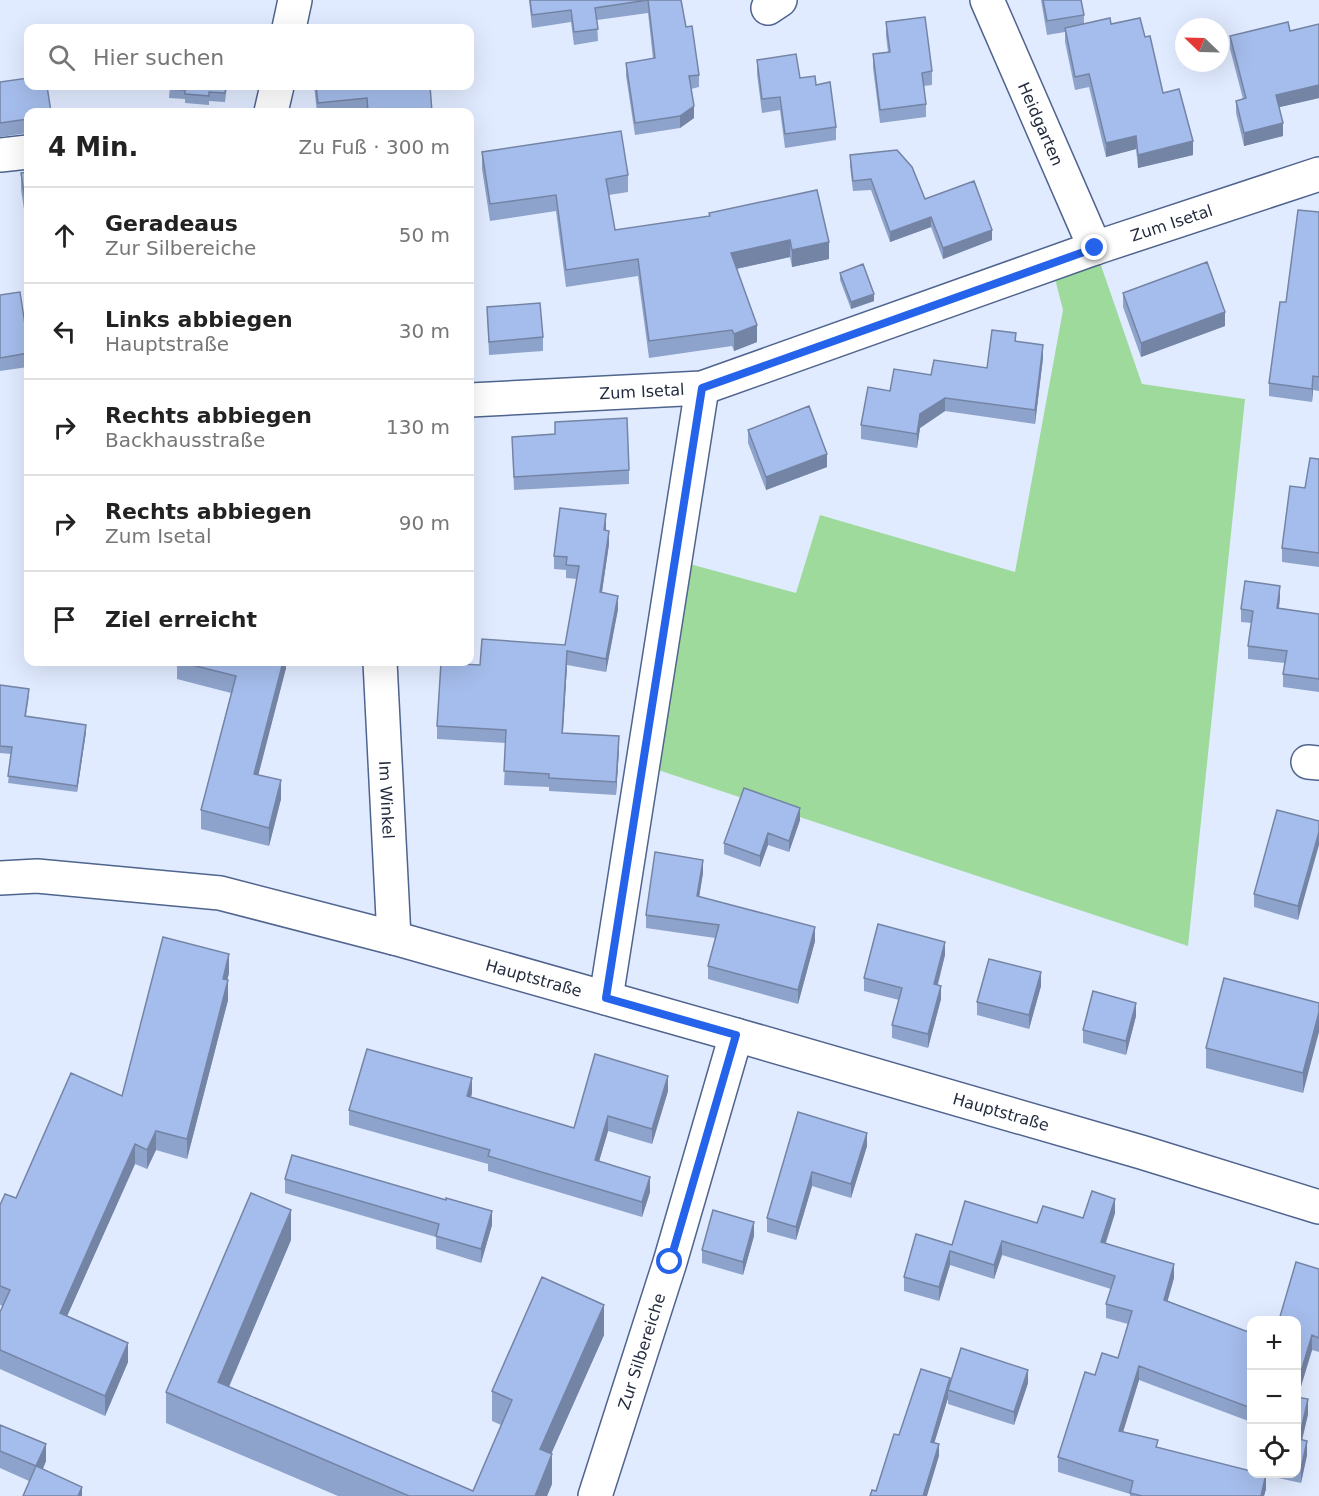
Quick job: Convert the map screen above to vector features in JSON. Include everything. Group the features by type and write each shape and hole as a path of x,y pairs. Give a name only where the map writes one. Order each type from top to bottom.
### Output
{"street":[{"path":"290,24 295,0"},
{"name":"Heidgarten","path":"987,0 1095,248"},
{"path":"272,108 276,90"},
{"path":"0,155 24,152"},
{"name":"Zum Isetal","path":"474,400 702,388 1095,248 1319,174"},
{"path":"606,998 702,388"},
{"name":"Im Winkel","path":"380,666 394,938"},
{"name":"Hauptstraße","path":"0,878 37,876 220,893 394,938 736,1035 1141,1152 1309,1204"},
{"name":"Zur Silbereiche","path":"595,1496 670,1262 736,1035"}],"green space":[{"path":"1095,248 1142,384 1245,399 1188,946 643,765 675,560 796,593 820,515 1015,572 1063,310 1051,263"}],"building":[{"path":"530,0 648,0 595,8 598,29 574,32 571,10 532,15"},
{"path":"648,0 681,0 686,27 692,26 699,75 689,76 694,106 680,116 635,123 626,63 655,58"},
{"path":"1043,0 1081,0 1084,15 1047,21"},
{"path":"925,17 932,71 922,73 926,104 880,110 873,54 890,52 886,22"},
{"path":"1110,18 1111,24 1140,18 1145,37 1150,36 1163,93 1179,89 1193,141 1138,155 1136,136 1106,143 1089,74 1075,77 1065,28"},
{"path":"1288,22 1290,31 1319,24 1319,85 1276,95 1283,123 1244,133 1236,101 1246,98 1230,36"},
{"path":"796,54 800,78 815,76 816,85 830,82 836,127 785,134 780,97 762,99 757,60"},
{"path":"24,79 24,90 48,90 50,108 24,108 24,120 0,123 0,82"},
{"path":"185,90 225,90 225,93 209,92 209,96 185,94"},
{"path":"316,90 430,90 432,108 368,108 367,98 318,103"},
{"path":"621,131 628,175 606,179 615,230 710,216 709,213 817,190 829,242 792,250 790,240 731,253 757,325 734,334 732,330 649,341 638,259 566,270 556,195 490,204 482,152"},
{"path":"897,150 912,167 925,199 974,181 992,230 943,248 931,217 890,232 871,179 853,181 850,155"},
{"path":"21,173 24,173 24,192"},
{"path":"1298,210 1319,212 1319,377 1313,376 1312,389 1269,383 1280,302 1286,302"},
{"path":"1207,262 1225,312 1141,343 1123,293"},
{"path":"863,264 874,294 851,302 840,273"},
{"path":"20,292 24,318 24,354 0,358 0,295"},
{"path":"540,303 543,337 489,342 487,307"},
{"path":"992,330 1016,333 1015,341 1043,345 1035,410 945,398 920,414 917,434 861,425 868,387 890,391 894,369 931,375 934,360 987,368"},
{"path":"809,406 827,454 766,477 748,430"},
{"path":"627,418 629,470 514,477 512,437 555,434 555,422"},
{"path":"1310,458 1319,459 1319,553 1282,548 1290,486 1305,488"},
{"path":"560,508 606,514 604,530 609,531 600,592 618,596 606,659 567,651 562,733 619,736 616,782 549,778 549,774 504,771 506,730 437,726 441,666 480,665 482,639 565,645 579,566 566,565 567,557 554,556"},
{"path":"1245,581 1280,586 1277,608 1319,614 1319,679 1283,674 1287,651 1248,646 1253,611 1241,609"},
{"path":"196,666 282,666 254,774 281,780 269,828 201,810 236,676"},
{"path":"0,685 29,689 25,716 86,725 77,786 8,776 12,747 0,746"},
{"path":"744,788 800,808 789,841 768,833 760,856 724,843"},
{"path":"1277,810 1319,821 1319,832 1298,906 1254,894"},
{"path":"655,852 703,860 697,896 815,927 798,990 708,966 719,925 646,915"},
{"path":"878,924 945,942 934,984 941,986 928,1034 892,1025 902,988 864,978"},
{"path":"163,937 229,954 223,979 228,980 187,1139 156,1131 147,1150 135,1144 60,1313 128,1343 105,1396 0,1350 0,1312 10,1290 0,1286 0,1205 5,1194 16,1198 71,1073 122,1096"},
{"path":"989,959 1041,972 1029,1015 977,1002"},
{"path":"1224,978 1319,1003 1319,1012 1303,1073 1206,1048"},
{"path":"1093,991 1136,1003 1126,1041 1083,1030"},
{"path":"367,1049 472,1078 467,1096 574,1128 595,1054 668,1076 652,1129 608,1116 595,1160 650,1177 642,1202 488,1156 490,1150 349,1110"},
{"path":"798,1112 867,1133 851,1184 812,1172 796,1227 767,1218"},
{"path":"292,1155 446,1200 446,1198 492,1211 481,1249 436,1236 439,1224 285,1179"},
{"path":"1092,1191 1115,1199 1101,1242 1174,1264 1164,1300 1247,1331 1247,1406 1139,1366 1119,1431 1158,1440 1156,1447 1247,1470 1247,1478 1265,1478 1261,1496 1142,1496 1130,1493 1133,1481 1058,1457 1085,1372 1095,1375 1102,1353 1118,1358 1132,1311 1106,1304 1115,1276 1002,1241 994,1265 950,1251 939,1287 904,1277 916,1234 952,1245 965,1201 1037,1223 1043,1206 1083,1218"},
{"path":"251,1193 291,1210 218,1382 473,1491 512,1400 492,1391 542,1277 604,1305 540,1449 552,1454 535,1496 409,1496 166,1392"},
{"path":"713,1210 754,1222 743,1262 702,1250"},
{"path":"1296,1262 1319,1269 1319,1338 1312,1335 1301,1371 1301,1316 1280,1316"},
{"path":"961,1348 1028,1370 1014,1412 948,1390"},
{"path":"921,1369 950,1378 931,1442 939,1444 923,1496 870,1496 872,1490 876,1491 894,1434 899,1435"},
{"path":"1301,1398 1308,1399 1301,1430"},
{"path":"0,1425 46,1444 36,1466 0,1451"},
{"path":"1301,1440 1307,1441 1301,1469"},
{"path":"36,1466 82,1487 78,1496 23,1496"}],"route":[{"path":"670,1262 736,1035 606,998 702,388 1095,248"}]}
